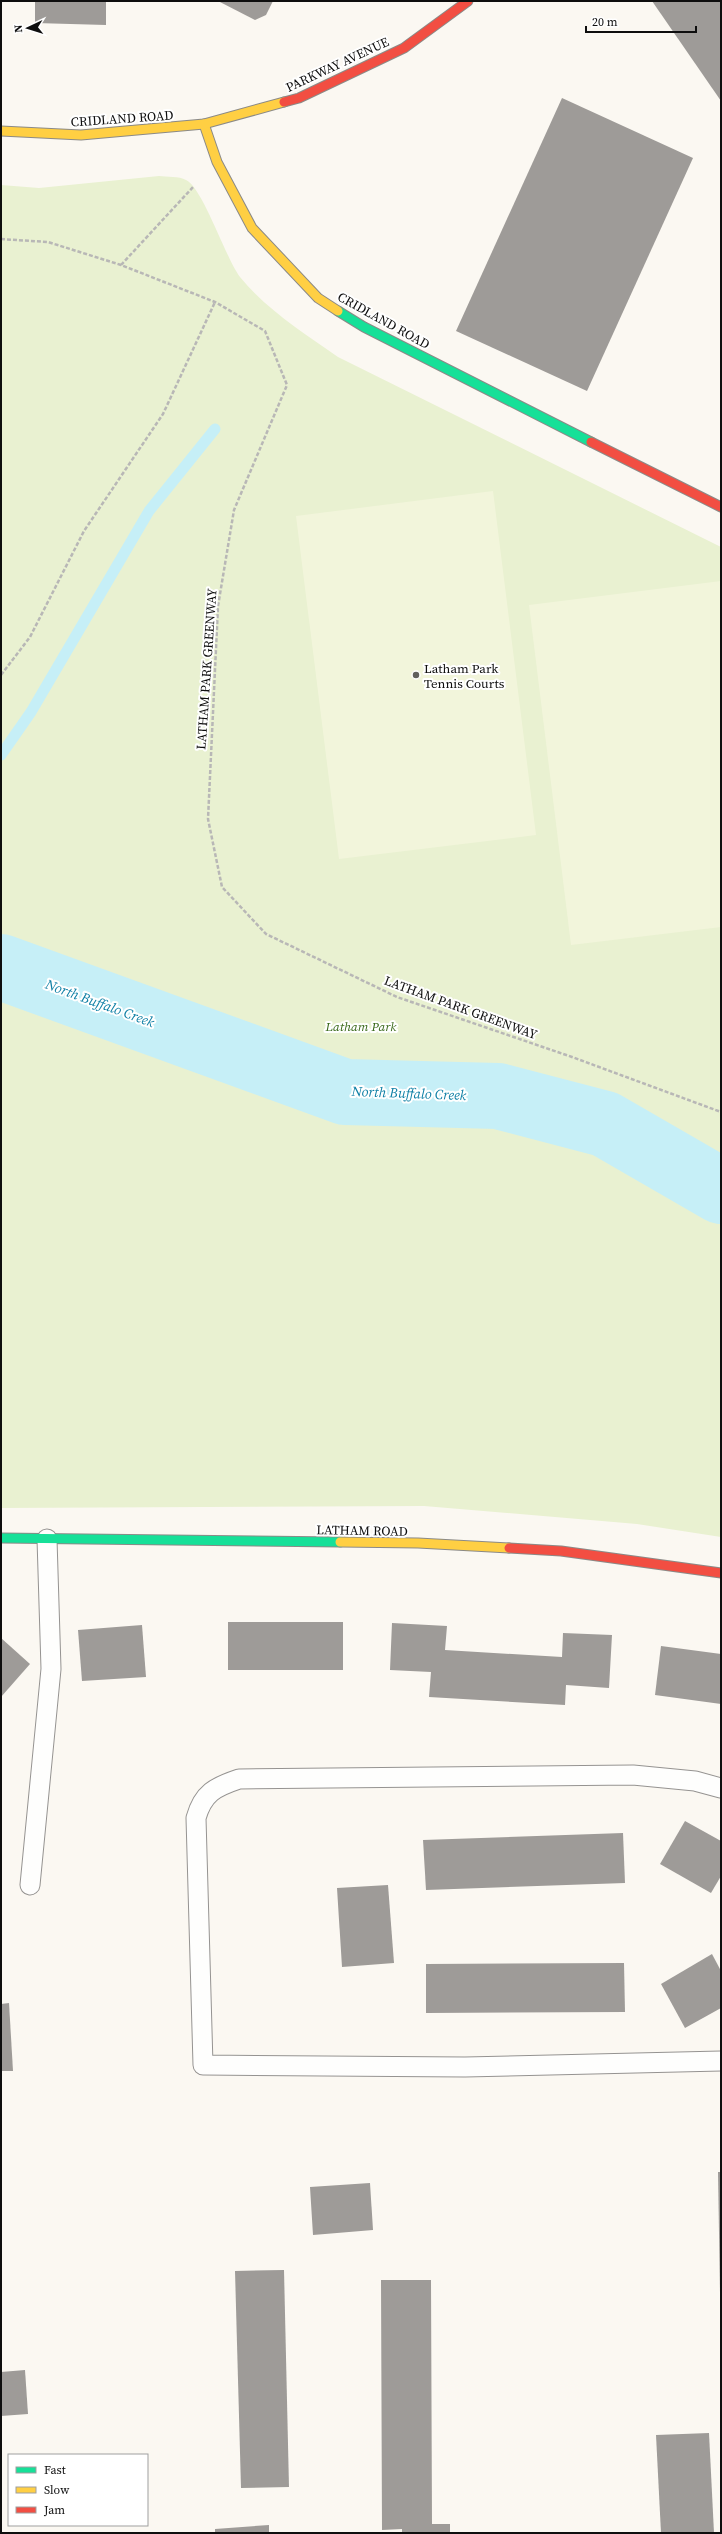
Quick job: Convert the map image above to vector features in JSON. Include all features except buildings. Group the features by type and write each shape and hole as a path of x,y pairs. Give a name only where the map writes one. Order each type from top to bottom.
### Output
{"street":[{"name":"PARKWAY AVENUE","path":"204,124 299,98 404,48 468,1"},
{"name":"CRIDLAND ROAD","path":"1,131 81,136 204,124 217,162 252,228 318,298 364,327 721,507"},
{"name":"LATHAM ROAD","path":"1,1538 418,1543 561,1551 721,1573"}],"lane":[{"path":"30,1885 51,1669 47,1538"},
{"path":"721,1788 695,1781 633,1775 239,1778 218,1786 201,1803 196,1818 202,2065 465,2067 721,2061"}],"path":[{"path":"121,265 217,162"},
{"name":"LATHAM PARK GREENWAY","path":"1,239 48,242 121,265 215,302 265,331 287,385 234,510 218,606 208,818 222,887 266,934 397,997 721,1112"},
{"path":"1,675 30,638 84,531 163,414 215,302"}],"green space":[{"name":"Latham Park","path":"159,176 183,179 193,186 207,209 240,277 274,310 299,330 338,357 721,547 721,1537 637,1524 424,1506 1,1508 1,185 39,188"},
{"name":"Latham Park Tennis Courts","path":"493,491 536,835 339,859 296,516"},
{"name":"Latham Park Tennis Courts","path":"721,581 721,927 571,945 529,605"}],"waterway":[{"path":"1,755 31,712 149,511 215,429"},
{"name":"North Buffalo Creek","path":"1,967 345,1092 498,1096 605,1124 721,1191"}],"traffic: fast":[{"path":"338,311 364,327 591,442"},
{"path":"1,1538 340,1542"}],"traffic: slow":[{"path":"1,131 81,135 204,124 284,102"},
{"path":"204,124 217,162 252,228 318,298 338,311"},
{"path":"340,1542 418,1543 509,1548"}],"traffic: jam":[{"path":"284,102 299,98 404,48 468,1"},
{"path":"591,442 721,507"},
{"path":"509,1548 561,1551 721,1573"}],"place":[{"name":"Latham Park Tennis Courts","path":"416,675"}]}
